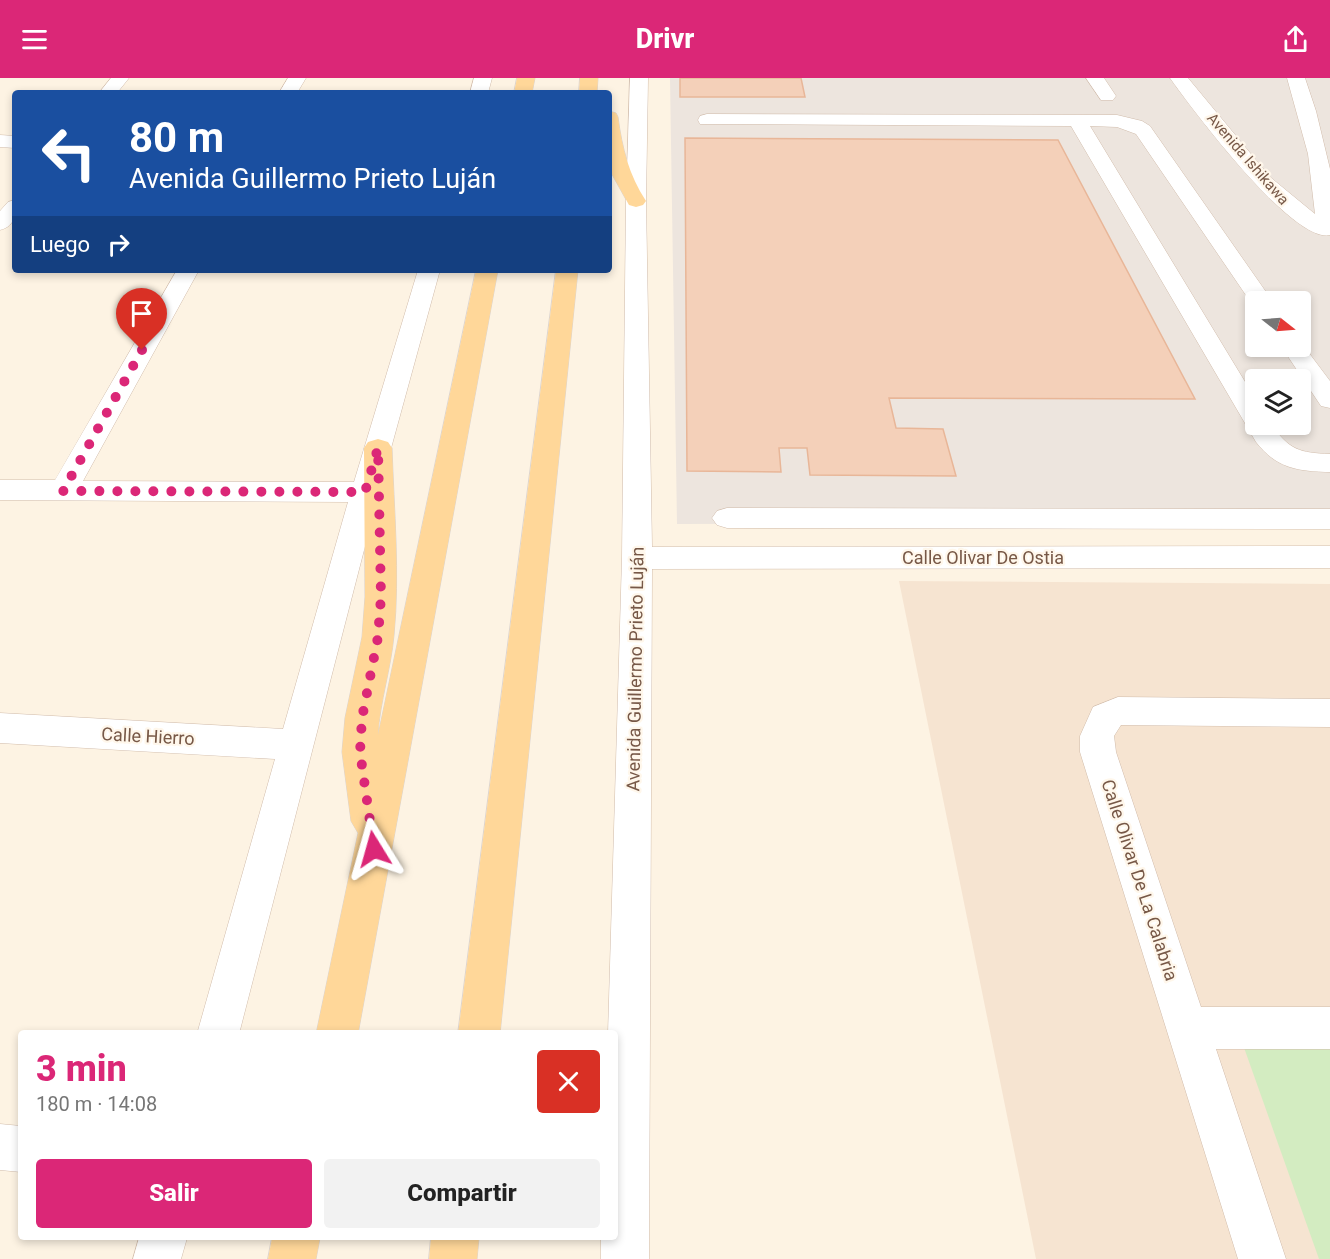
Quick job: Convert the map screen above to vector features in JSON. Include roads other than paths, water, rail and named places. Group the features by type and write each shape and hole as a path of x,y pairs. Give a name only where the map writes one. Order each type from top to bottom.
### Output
{"main road":[{"path":"612,140 615,162 622,181 636,201"},
{"path":"338,1030 486,273"},
{"path":"479,1030 567,273"},
{"path":"374,849 360,752 362,718 378,637 381,597 378,448"},
{"path":"292,1259 296,1240"},
{"path":"453,1259 455,1240"}],"street":[{"path":"110,90 120,78"},
{"name":"Avenida Guillermo Prieto Luján","path":"625,1259 637,558 636,201 639,78"},
{"path":"1095,78 1107,96"},
{"name":"Avenida Ishikawa","path":"1179,78 1268,186 1295,212 1327,234 1329,219 1326,186 1305,100 1296,78"},
{"path":"707,120 1127,122 1143,130 1254,291"},
{"path":"1077,121 1245,405"},
{"path":"0,224 12,210"},
{"path":"63,491 186,273"},
{"path":"219,1030 365,492 428,273"},
{"path":"1301,357 1330,400"},
{"path":"1265,435 1280,454 1305,463 1330,463"},
{"path":"0,490 365,492"},
{"path":"727,518 1330,519"},
{"name":"Calle Olivar De Ostia","path":"637,558 1330,557"},
{"name":"Calle Olivar De La Calabria","path":"1262,1259 1098,752 1096,736 1105,717 1118,711 1330,712"},
{"name":"Calle Hierro","path":"0,728 297,745"},
{"path":"1188,1028 1330,1028"},
{"path":"0,1147 18,1149"},
{"path":"158,1259 163,1240"}]}
